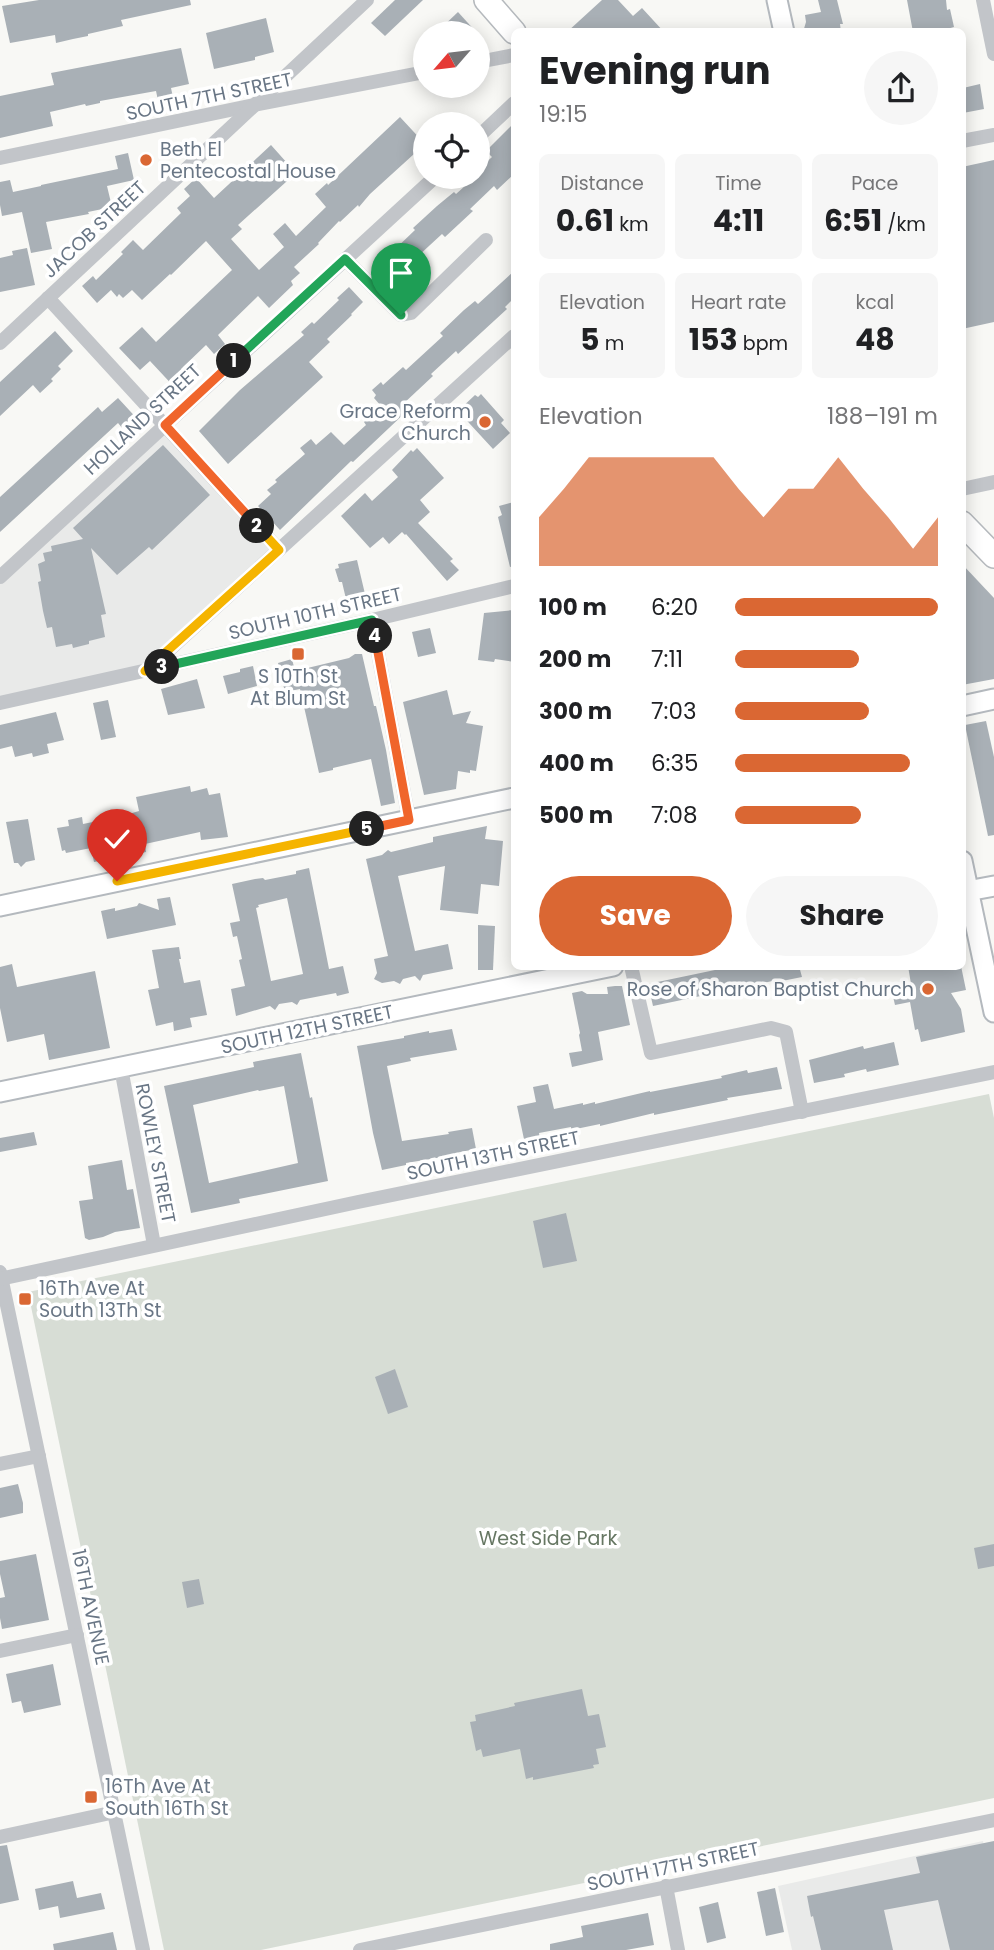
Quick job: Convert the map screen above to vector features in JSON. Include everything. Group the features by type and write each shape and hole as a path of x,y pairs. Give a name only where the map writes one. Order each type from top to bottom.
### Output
{"main road":[{"path":"486,0 511,29"},
{"path":"966,527 994,556"}],"street":[{"name":"JACOB STREET","path":"0,343 367,0"},
{"path":"777,0 783,28"},
{"path":"983,0 994,54"},
{"path":"490,60 511,56"},
{"name":"SOUTH 7TH STREET","path":"0,158 413,74"},
{"path":"490,126 511,106"},
{"path":"966,140 994,135"},
{"name":"HOLLAND STREET","path":"0,577 422,189"},
{"path":"345,259 401,315 411,313 486,240"},
{"path":"48,298 279,550"},
{"path":"145,671 511,339"},
{"path":"966,488 994,482"},
{"name":"SOUTH 10TH STREET","path":"0,703 511,587"},
{"path":"372,620 409,820"},
{"path":"966,705 994,699"},
{"path":"0,906 511,799"},
{"path":"966,892 994,886"},
{"path":"966,896 994,1012"},
{"name":"SOUTH 12TH STREET","path":"0,1092 594,970"},
{"path":"632,970 650,1053 771,1028 786,1032 803,1112"},
{"name":"ROWLEY STREET","path":"121,1068 154,1245"},
{"name":"SOUTH 13TH STREET","path":"0,1277 994,1072"},
{"name":"16TH AVENUE","path":"0,1277 143,1950"},
{"path":"0,1464 39,1456"},
{"path":"0,1651 77,1635"},
{"path":"0,1837 115,1812"},
{"name":"SOUTH 17TH STREET","path":"360,1950 994,1820"},
{"path":"666,1886 678,1950"}],"shaded area":[{"path":"164,428 277,550 143,669 0,701 0,579"},
{"path":"983,1841 994,1895 994,1950 792,1950 778,1886"}],"green space":[{"name":"West Side Park","path":"989,1094 994,1118 994,1798 261,1950 164,1950 28,1292"}],"building":[{"path":"39,0 190,0 191,5 121,20 123,26 56,43 55,35 10,43 2,6"},
{"path":"395,0 423,0 385,36 371,23"},
{"path":"602,0 618,0 633,16 642,8 660,28 571,28"},
{"path":"818,0 837,0 843,24 840,24 840,28 804,28 805,15 821,12"},
{"path":"907,0 946,0 954,27 912,28"},
{"path":"458,12 466,21 449,21"},
{"path":"266,18 274,52 255,57 255,60 214,69 206,33"},
{"path":"181,48 189,84 171,88 174,102 159,105 156,91 86,106 85,104 50,112 53,126 0,138 0,96 54,85 51,73"},
{"path":"980,84 984,109 966,112 966,87"},
{"path":"400,117 413,131 413,155 359,207 358,205 339,221 294,267 300,273 291,281 293,285 269,308 258,296 218,335 225,344 214,354 206,345 181,369 191,379 178,391 150,361 140,370 119,348 142,327 156,342 232,270 206,241 142,300 132,290 123,298 119,294 117,297 111,290 97,303 82,286 93,276 96,280 123,254 121,252 133,240 143,250 181,213 177,208 190,196 184,189 196,178 214,198 271,145 296,173 238,225 242,229 231,239 259,270 284,247 273,234 285,223 296,236 326,207 315,194 327,183 328,185"},
{"path":"511,126 511,177 497,190 494,186 470,209 473,211 445,237 442,234 389,279 375,264 390,251 391,253 415,230 413,228 454,192 456,194 462,189 490,189 490,147"},
{"path":"128,153 134,180 107,186 112,207 46,222 52,249 31,253 22,212 2,216 0,182 10,180 13,192 118,169 115,156"},
{"path":"994,160 994,322 966,328 966,166"},
{"path":"27,248 35,285 0,292 0,258 13,255 12,251"},
{"path":"511,274 511,301 505,307 507,309 458,354 456,351 431,374 433,376 402,405 407,411 280,530 258,506 271,494 267,490 277,482 275,480 305,454 300,448 311,439 316,445 331,432 344,445 366,425 364,422 381,406 374,398 376,395 372,390 381,382 383,385 403,367 406,370 443,336 440,333 464,310 475,301 478,304"},
{"path":"349,287 363,302 327,339 330,342 309,362 323,377 228,464 199,431 240,390 304,335 301,332 312,322 314,324"},
{"path":"55,331 73,351 58,366 61,369 51,379 53,381 40,393 33,385 0,416 0,382"},
{"name":"Grace Reform Church","path":"481,394 504,420 501,423 510,433 493,449 458,411 475,395 478,397"},
{"path":"118,398 141,423 128,435 118,423 0,532 0,497 98,407 102,412"},
{"path":"163,445 210,495 152,550 149,547 117,575 91,548 106,614 101,615 105,637 73,648 72,644 56,647 52,627 47,628 38,582 41,581 38,564 45,561 43,553 52,551 51,546 83,539 73,528"},
{"path":"417,448 444,478 420,500 430,512 418,523 453,559 450,561 459,570 447,581 406,534 402,532 389,544 383,537 370,548 341,516 365,493 372,501 398,477 392,470 411,450 413,452"},
{"path":"511,503 510,567 498,517 502,515 499,506"},
{"path":"357,560 365,594 346,599 335,569 339,568 338,564"},
{"path":"966,568 994,598 994,679 966,684"},
{"path":"511,610 511,662 478,660 484,613"},
{"path":"430,628 436,653 418,657 412,632"},
{"path":"362,654 376,706 395,803 381,806 371,759 319,773 300,689 285,692 278,663 292,659 295,671 349,658"},
{"path":"253,666 257,686 228,694 223,676"},
{"path":"197,679 205,708 168,715 161,689"},
{"path":"447,690 453,715 471,711 466,723 483,726 476,771 458,771 456,789 424,795 403,702"},
{"path":"108,700 116,737 101,740 93,703"},
{"path":"56,712 64,740 47,744 49,753 33,757 32,753 15,757 12,746 0,749 0,725"},
{"path":"986,721 994,757 994,835 988,836 966,725"},
{"path":"190,786 191,792 207,788 209,795 220,793 228,837 201,840 200,832 145,844 146,852 94,862 91,848 66,853 65,850 62,851 57,828 69,826 68,820 82,817 83,824 122,816 139,811 136,797"},
{"path":"28,819 35,860 26,862 21,867 14,863 6,822"},
{"path":"487,826 485,839 503,841 499,886 481,884 478,914 440,910 445,866 398,876 415,951 448,944 453,969 423,975 420,981 415,976 403,979 400,984 394,981 382,983 374,979 377,973 374,959 388,956 366,859 382,855 388,850 391,852 433,842 433,837"},
{"path":"309,868 329,969 343,966 349,993 300,1000 297,1005 292,1002 279,1004 275,1010 270,1006 236,1016 231,989 245,986 237,936 233,937 230,923 240,921 232,884 296,874 296,871","holes":["287,898 303,974 271,981 256,908 258,905"]},
{"path":"170,897 176,925 107,939 101,911 115,908 115,911 137,906 139,903 159,910 157,899"},
{"path":"478,925 495,926 493,970 478,970"},
{"path":"179,947 184,983 200,980 207,1015 190,1018 192,1027 174,1031 173,1022 156,1026 148,990 159,988 152,950"},
{"path":"12,964 17,987 95,971 110,1048 49,1060 44,1034 7,1042 0,1008 0,967"},
{"path":"715,970 800,970 802,977 653,1006 648,984"},
{"path":"909,970 962,970 966,990 951,993 961,1009 965,1032 921,1042 918,1029 915,1030 910,1002 895,1005 891,988 911,984"},
{"path":"622,986 630,1025 598,1032 603,1060 572,1067 569,1053 582,1051 572,993 582,991 587,994 608,994 607,987"},
{"path":"452,1029 457,1050 410,1058 411,1061 387,1066 402,1141 472,1128 476,1149 382,1170 357,1046"},
{"path":"894,1042 899,1065 867,1072 866,1069 844,1074 845,1077 814,1083 809,1060 863,1046 864,1049"},
{"path":"301,1053 328,1181 239,1199 240,1203 191,1213 164,1086 254,1067 253,1062","holes":["284,1086 298,1163 209,1183 193,1105"]},
{"path":"777,1067 782,1089 727,1098 728,1100 600,1126 571,1130 571,1127 539,1133 540,1141 525,1144 517,1106 536,1102 533,1087 548,1084 554,1109 583,1103 595,1104 722,1078 721,1076 747,1070 748,1073"},
{"path":"34,1132 37,1145 0,1152 0,1138"},
{"path":"122,1160 127,1190 133,1189 140,1228 89,1240 85,1238 79,1201 93,1199 88,1166"},
{"path":"566,1213 577,1261 543,1268 533,1221"},
{"path":"395,1369 408,1407 388,1414 375,1377"},
{"path":"18,1484 23,1513 0,1518 0,1488"},
{"path":"994,1544 994,1566 978,1569 974,1548"},
{"path":"36,1554 49,1620 2,1629 0,1598 5,1597 0,1561"},
{"path":"199,1579 204,1604 187,1608 182,1582"},
{"path":"53,1664 61,1705 24,1713 21,1701 12,1703 6,1674"},
{"path":"582,1689 588,1716 599,1714 606,1747 596,1749 599,1764 593,1765 594,1768 533,1780 533,1777 526,1779 520,1749 483,1757 481,1749 476,1751 470,1722 476,1721 475,1715 515,1706 514,1703"},
{"path":"994,1841 994,1950 950,1950 938,1900 884,1910 893,1950 821,1950 807,1896 920,1873 916,1857"},
{"path":"7,1845 19,1900 0,1904 0,1846"},
{"path":"73,1881 77,1898 101,1893 105,1909 60,1918 58,1906 39,1910 35,1889"},
{"path":"775,1888 784,1932 766,1936 757,1892"},
{"path":"718,1902 726,1938 707,1943 699,1907"},
{"path":"648,1913 654,1945 626,1950 550,1950 550,1944 583,1937 581,1926"},
{"path":"113,1932 117,1950 54,1950 53,1944"}],"place":[{"name":"Beth El Pentecostal House","path":"146,160"},
{"name":"Grace Reform Church","path":"485,422"},
{"name":"S 10Th St At Blum St","path":"298,654"},
{"name":"Rose of Sharon Baptist Church","path":"928,989"},
{"name":"16Th Ave At South 13Th St","path":"25,1299"},
{"name":"16Th Ave At South 16Th St","path":"91,1797"}],"route":[{"path":"117,881 409,820 372,620 145,671 279,550 165,425 345,259 401,315"}]}
